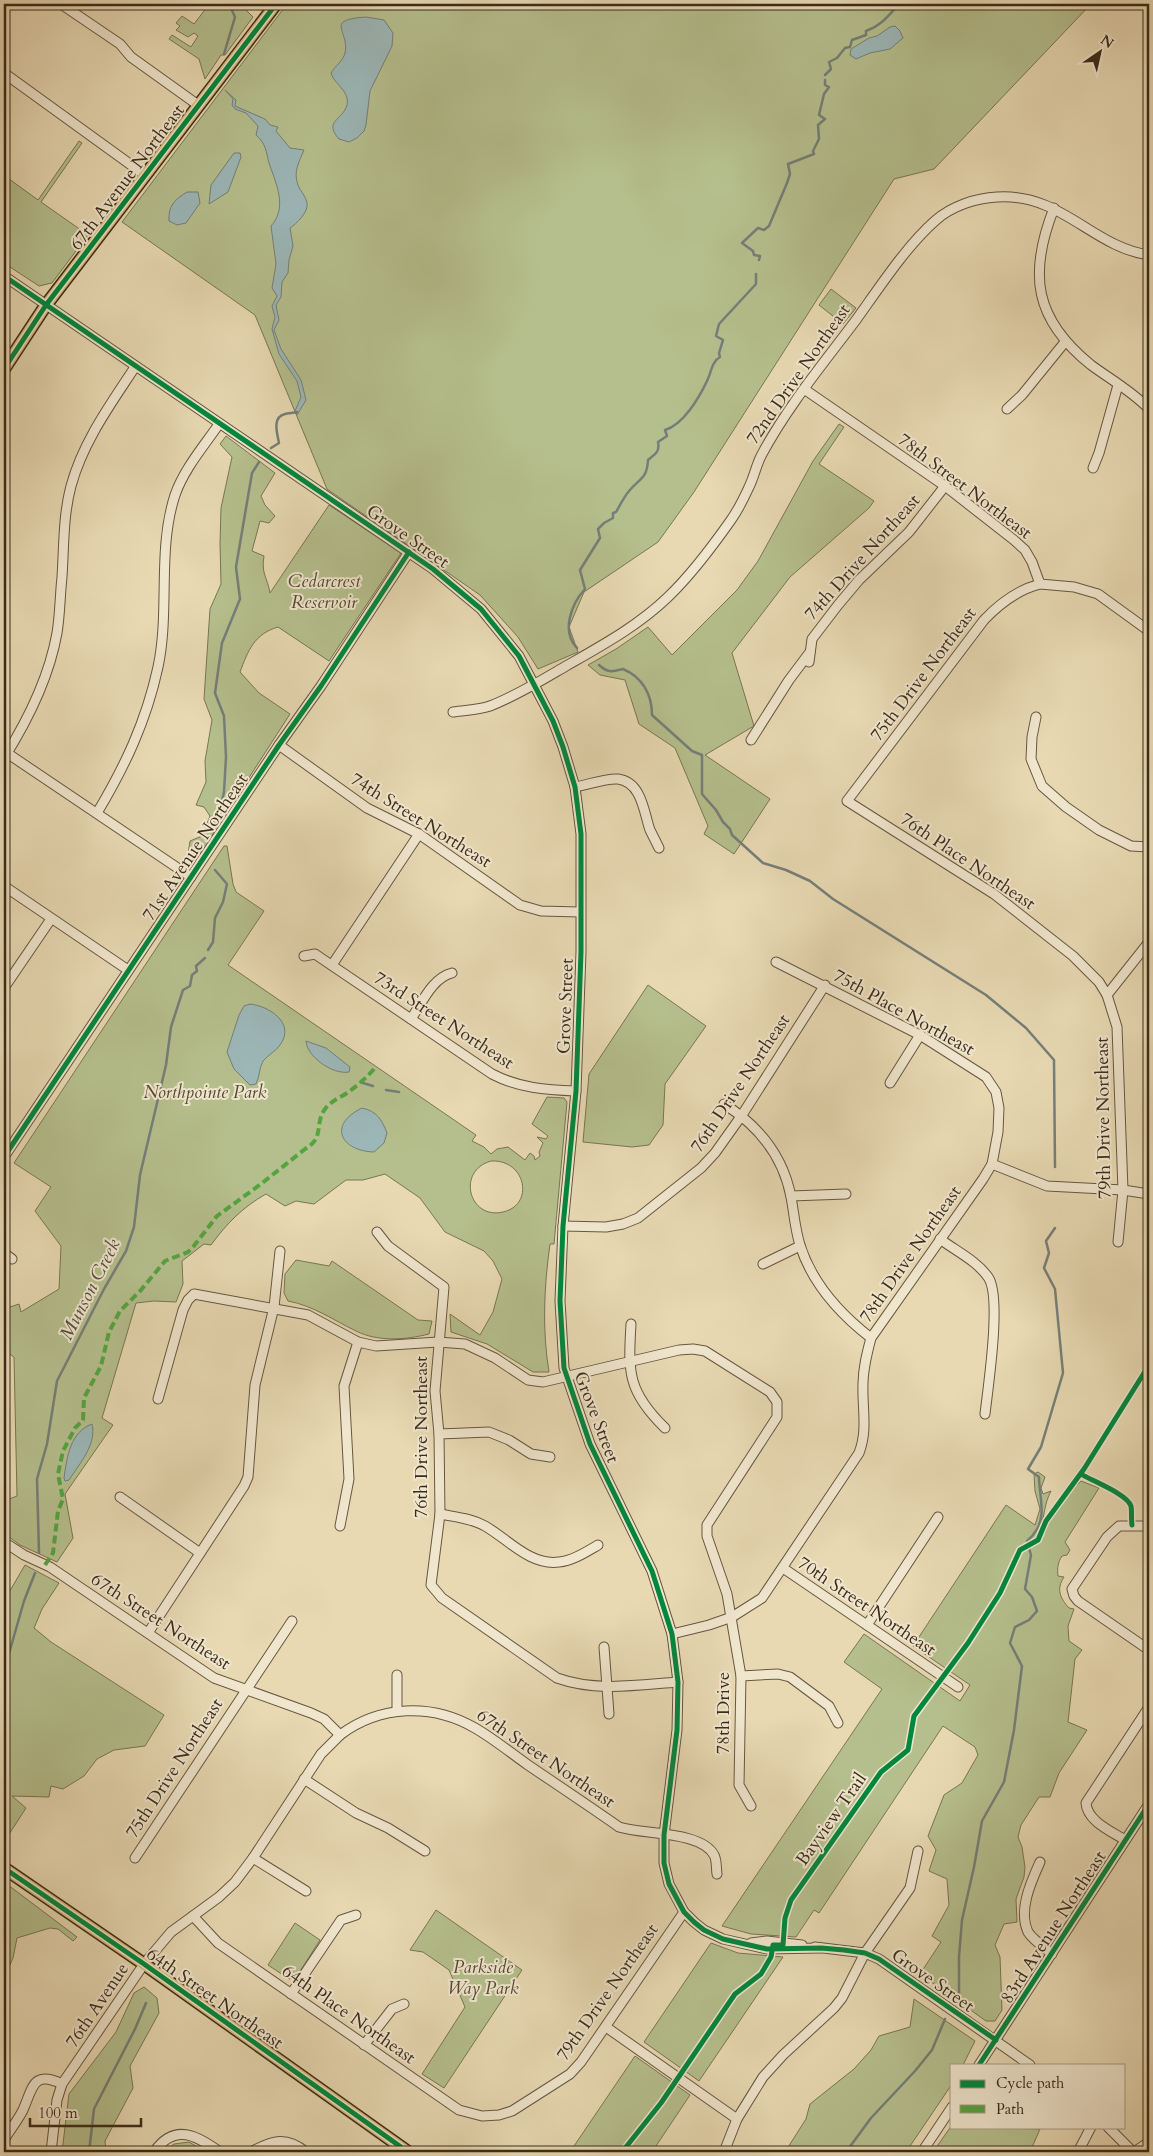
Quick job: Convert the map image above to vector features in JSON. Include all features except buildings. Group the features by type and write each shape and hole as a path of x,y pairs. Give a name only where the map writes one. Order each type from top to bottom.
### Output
{"main road":[{"name":"67th Avenue Northeast","path":"4,369 46,306 276,4"},
{"name":"64th Street Northeast","path":"4,1868 144,1964 408,2152"}],"street":[{"path":"61,4 120,44 131,57 198,105"},
{"path":"4,73 145,175"},
{"name":"72nd Drive Northeast","path":"453,712 489,706 535,684 610,641 648,615 670,596 699,562 732,518 749,488 759,459 804,389 911,247 936,220 956,207 996,196 1030,198 1054,208"},
{"path":"1149,255 1135,253 1111,242 1054,208 1046,228 1040,254 1039,282 1042,297 1050,318 1065,342 1149,409"},
{"name":"Grove Street","path":"4,276 433,569 480,609 519,656 535,684 564,747 575,787 581,834 576,1091 563,1226 560,1301 564,1368 590,1444 652,1571 672,1634 678,1682 677,1730 664,1835 664,1863 668,1884 684,1912 704,1930 723,1939 747,1943 783,1942 865,1953 879,1959 1029,2064"},
{"path":"1007,409 1022,395 1065,342"},
{"path":"135,367 96,428 75,473 64,521 57,632 50,664 33,706 5,754 191,876"},
{"path":"1093,468 1118,385"},
{"name":"78th Street Northeast","path":"804,389 945,486 1025,550 1032,562 1040,584"},
{"path":"97,813 126,762 139,733 158,666 163,630 168,521 176,493 187,472 219,424"},
{"name":"74th Drive Northeast","path":"809,662 812,639 838,605 859,580 909,532 945,486"},
{"name":"71st Avenue Northeast","path":"4,1157 8,1142 128,970 279,745 325,681 408,552"},
{"path":"1040,584 1074,587 1098,594 1149,631"},
{"name":"75th Drive Northeast","path":"847,801 984,620 996,607 1012,596 1026,588 1040,584"},
{"name":"74th Drive Northeast","path":"751,740 789,680 810,652"},
{"path":"1036,717 1032,737 1031,759 1042,786 1066,807 1099,830 1131,846 1149,847"},
{"name":"74th Street Northeast","path":"279,745 367,808 419,834 520,904 541,911 580,912"},
{"path":"575,787 613,780 625,782 634,789 642,801 650,830 659,848"},
{"name":"76th Place Northeast","path":"847,801 994,894 1073,956 1099,982 1107,996"},
{"path":"332,965 419,834"},
{"path":"4,886 128,970"},
{"path":"4,988 51,919"},
{"path":"1107,996 1149,942"},
{"name":"73rd Street Northeast","path":"304,956 315,954 506,1081 540,1090 576,1091"},
{"name":"75th Place Northeast","path":"776,962 920,1035 986,1078 996,1092 999,1108"},
{"path":"411,1019 437,980 444,975 452,973"},
{"name":"76th Drive Northeast","path":"563,1226 606,1227 623,1224 638,1218 701,1168 715,1153 742,1115 825,986"},
{"name":"79th Drive Northeast","path":"1107,996 1117,1027 1122,1190 1118,1242"},
{"path":"890,1083 920,1035"},
{"path":"724,1104 742,1115 763,1135 774,1151 783,1168 791,1196 800,1246 830,1300 848,1320 871,1338"},
{"name":"78th Drive Northeast","path":"672,1634 732,1617 762,1598 858,1453 863,1443 865,1429 862,1385 864,1364 871,1338 992,1164 998,1132 999,1108"},
{"path":"992,1164 1047,1186 1122,1190 1149,1194"},
{"path":"791,1196 846,1194"},
{"name":"76th Drive Northeast","path":"377,1232 388,1246 444,1287 438,1342 435,1406 438,1434 440,1514 431,1585 442,1598 558,1678 574,1684 607,1687"},
{"path":"940,1239 982,1269 993,1286 995,1306 985,1414"},
{"path":"764,1264 800,1246"},
{"path":"148,1633 248,1477 255,1385 274,1307 280,1251"},
{"path":"4,1253 12,1259"},
{"path":"158,1399 183,1310 188,1300 194,1294 274,1307 308,1315 358,1342 376,1346 438,1342 465,1344 481,1350 528,1380 543,1382 629,1363"},
{"path":"631,1324 629,1363 633,1384 647,1410 665,1428"},
{"path":"340,1526 349,1479 344,1386 358,1342"},
{"name":"78th Drive","path":"629,1363 680,1350 693,1349 705,1351 775,1397 778,1409 777,1416 707,1525 707,1536 727,1594 732,1617 741,1676 739,1785 751,1806"},
{"path":"438,1434 489,1432 509,1440 531,1454 550,1458"},
{"path":"120,1497 200,1553"},
{"path":"440,1514 471,1520 484,1526 529,1556 545,1563 560,1562 598,1546"},
{"path":"867,1625 938,1517"},
{"path":"1149,1526 1120,1526 1107,1537 1072,1589 1074,1596 1149,1650"},
{"name":"67th Street Northeast","path":"4,1542 24,1555 50,1567 214,1678 311,1713 324,1720 340,1735 354,1725 370,1718 397,1711 418,1710 448,1716 475,1728 619,1827 635,1832 689,1838 703,1844 715,1856 717,1874"},
{"name":"70th Street Northeast","path":"783,1568 958,1687"},
{"name":"75th Drive Northeast","path":"135,1858 292,1621"},
{"path":"604,1647 609,1714"},
{"path":"397,1674 397,1711"},
{"path":"741,1676 778,1674 790,1677 829,1706 838,1723"},
{"path":"607,1687 678,1682"},
{"path":"1125,1840 1090,1816 1086,1809 1086,1803 1149,1707"},
{"name":"76th Avenue","path":"51,2152 56,2110 62,2084 144,1964 171,1932 219,1897 235,1882 253,1858 304,1779 322,1754 340,1735"},
{"path":"304,1779 356,1814 388,1828 425,1851"},
{"name":"83rd Avenue Northeast","path":"980,2064 1149,1804"},
{"path":"724,2152 737,2119 763,2077 783,2054 834,2008 842,1998 865,1953 910,1888 918,1851"},
{"path":"253,1858 306,1891"},
{"path":"1040,1862 1030,1885 1025,1919 1029,1932 1052,1954"},
{"name":"79th Drive Northeast","path":"499,2115 520,2107 570,2074 581,2062 684,1912"},
{"path":"291,1994 341,1920 356,1915"},
{"name":"64th Place Northeast","path":"193,1916 218,1943 459,2110 477,2115 499,2115"},
{"path":"364,2045 392,2010 404,2004"},
{"path":"606,2027 737,2119"},
{"path":"4,2140 22,2112 30,2090 36,2081 45,2078 62,2084"},
{"path":"922,2152 950,2110"},
{"path":"1078,2152 1090,2128"},
{"path":"1109,2128 1134,2152 1149,2142"},
{"path":"154,2152 166,2139 175,2135 188,2134 199,2138 220,2152"},
{"path":"252,2152 270,2142 283,2141 296,2145 306,2152"}],"green space":[{"path":"207,4 240,4 253,17 225,55 221,55 205,79 199,59 169,39 172,35 191,47 198,36 194,33 188,37 176,30 180,26 176,23 182,16 194,24 207,7"},
{"path":"287,4 1091,4 934,169 894,179 694,492 658,542 584,592 569,627 578,652 538,669 518,637 480,595 327,489 255,315 122,222"},
{"path":"79,141 82,143 41,202 88,235 52,283 39,286 4,263 4,178 5,176 38,200"},
{"path":"831,289 856,308 843,324 819,305"},
{"path":"839,424 844,427 819,464 874,501 869,508 790,577 732,653 754,726 705,755 770,799 734,854 704,834 708,826 675,748 639,724 625,680 600,675 588,665 648,627 672,655 737,590 758,561 813,461"},
{"name":"Cedarcrest Reservoir","path":"226,436 275,473 261,496 265,505 275,516 269,523 260,521 252,551 264,556 264,571 270,593 329,505 401,553 329,661 278,627 263,634 253,644 240,672 259,693 290,714 223,818 220,816 209,844 197,860 188,854 190,841 202,836 210,816 204,807 196,805 206,782 205,761 212,720 204,699 210,609 221,584 221,508 232,457 220,444"},
{"name":"Northpointe Park","path":"224,846 227,846 236,892 264,911 228,965 476,1135 472,1141 484,1147 491,1154 497,1149 508,1147 525,1160 530,1153 534,1156 535,1160 540,1156 539,1152 543,1143 537,1137 546,1139 548,1136 532,1124 547,1097 564,1098 567,1102 554,1244 550,1244 546,1276 545,1340 549,1372 533,1372 487,1344 451,1332 450,1314 480,1335 493,1312 502,1279 493,1261 484,1251 445,1232 420,1198 385,1174 363,1180 346,1180 314,1204 296,1201 285,1206 266,1194 236,1216 211,1245 204,1244 182,1261 183,1284 176,1302 154,1301 136,1303 102,1418 113,1425 65,1494 73,1538 57,1562 20,1545 4,1533 4,1501 17,1496 14,1357 4,1350 4,1309 19,1304 21,1312 59,1289 61,1246 35,1211 51,1187 14,1163","holes":["491,1161 503,1162 519,1174 522,1183 520,1201 513,1208 503,1212 491,1213 482,1209 475,1202 470,1184 473,1174 480,1166"]},
{"path":"648,985 706,1026 665,1084 663,1125 649,1145 632,1147 583,1142 589,1074"},
{"path":"296,1260 329,1266 332,1261 418,1320 432,1321 429,1334 401,1339 364,1335 315,1310 288,1301 284,1293 285,1274"},
{"path":"1038,1472 1045,1477 1041,1488 1043,1494 1051,1491 1040,1529 1045,1533 1055,1512 1081,1481 1099,1488 1065,1542 1070,1550 1067,1555 1062,1556 1058,1570 1058,1576 1064,1577 1060,1586 1061,1597 1069,1608 1074,1609 1068,1626 1069,1641 1082,1650 1075,1659 1068,1722 1087,1730 1059,1773 1050,1797 1039,1797 1021,1825 1018,1837 1022,1847 1025,1867 1024,1877 1016,1899 1017,1922 1004,1924 995,1945 1000,1957 1002,2010 995,2021 986,2021 920,1974 941,1942 932,1936 949,1905 947,1879 929,1871 936,1850 928,1836 944,1795 962,1783 978,1755 975,1747 943,1726 819,1913 814,1910 796,1937 751,1934 722,1926 882,1689 844,1662 864,1634 960,1701 970,1685 913,1646 1006,1505 1035,1525 1040,1509 1035,1491 1034,1474"},
{"path":"25,1565 59,1583 42,1609 34,1628 51,1642 164,1715 145,1746 114,1750 97,1759 84,1776 63,1789 51,1786 49,1797 12,1796 26,1808 4,1842 4,1601"},
{"path":"4,1882 77,1937 73,1941 58,1929 50,1928 17,1938 13,1958 4,1978"},
{"name":"Parkside Way Park","path":"436,1910 522,1970 444,2088 422,2074 465,2007 449,1970 423,1952 410,1950"},
{"path":"295,1923 320,1940 297,1976 289,1979 268,1965"},
{"path":"711,1943 738,1953 783,1957 699,2081 644,2042"},
{"path":"144,1987 157,1998 159,2013 130,2066 133,2088 105,2141 106,2152 62,2152 69,2094 116,2032 134,1993"},
{"path":"914,1999 975,2041 964,2064 950,2064 950,2087 906,2152 785,2152 806,2119 810,2104 854,2069 871,2050 879,2036 910,2027"},
{"path":"635,2056 690,2095 656,2146 651,2152 570,2152"},
{"path":"950,2128 1040,2129 1030,2152 933,2152"},
{"path":"189,2142 206,2152 164,2152 174,2144"}],"water":[{"path":"366,17 384,20 393,33 392,46 370,91 364,131 357,138 349,142 339,139 333,128 333,124 345,110 347,100 331,73 343,59 345,53 346,45 341,28 342,24 345,21"},
{"path":"895,26 903,38 890,49 870,53 856,59 850,55 851,49"},
{"path":"225,90 236,100 235,106 265,119 270,125 278,127 276,131 290,148 304,150 297,167 296,176 307,206 302,217 290,228 293,246 288,273 282,282 281,297 276,305 279,320 274,330 281,349 301,380 306,400 297,415 295,411 301,397 297,381 279,354 272,329 275,317 272,306 277,296 272,288 276,264 271,226 279,211 279,195 265,148 262,141 256,135 258,126 246,113 235,109 232,105 233,99"},
{"path":"234,153 240,153 241,157 228,192 209,204 211,185"},
{"path":"187,192 198,192 200,203 186,223 177,225 169,221 171,207 175,201"},
{"path":"250,1004 272,1012 283,1023 285,1030 280,1045 263,1061 256,1084 250,1085 234,1069 227,1052 239,1015 244,1006"},
{"path":"306,1041 326,1048 350,1067 349,1072 336,1071 322,1064 311,1053"},
{"path":"362,1108 372,1111 378,1117 387,1133 384,1143 374,1152 363,1151 353,1147 342,1136 344,1122"},
{"path":"92,1424 93,1431 90,1446 69,1480 65,1481 68,1454 74,1439"}],"waterway":[{"name":"Munson Creek","path":"224,54 235,17 229,4"},
{"path":"825,75 831,69 829,62 837,58 845,48 850,47 852,40 866,35 866,31 880,23 899,4"},
{"path":"759,260 760,256 754,255 753,251 742,243 758,228 764,230 769,226 790,174 788,164 814,154 813,151 819,139 818,125 825,119 819,115 824,94 829,87 825,85 825,80"},
{"path":"577,648 570,634 570,618 576,602 585,589 580,570 600,538 598,529 613,518 613,513 616,512 627,493 642,478 646,471 648,460 658,451 658,442 667,436 665,430 678,423 700,395 713,364 720,357 719,353 723,340 716,336 719,324 756,284 756,274"},
{"name":"Munson Creek","path":"271,448 279,443 276,426 278,418 285,414 297,412"},
{"name":"Munson Creek","path":"204,834 220,809 224,792 226,757 224,716 215,693 222,643 240,599 236,567 252,473 259,462"},
{"path":"599,665 610,671 623,669 636,677 648,693 652,715 692,751 702,755 702,794 730,829 732,835 763,863 786,870 810,881 833,899 986,995 1026,1028 1054,1060 1055,1167"},
{"name":"Munson Creek","path":"208,950 213,942 215,918 223,902 227,884 215,870"},
{"name":"Munson Creek","path":"39,1553 37,1479 47,1444 57,1381 104,1289 126,1251 134,1227 140,1175 166,1065 171,1027 183,990 190,986 192,975 197,971 196,966 205,958"},
{"path":"363,1083 373,1086"},
{"path":"386,1090 399,1092"},
{"path":"959,2000 959,1957 962,1920 982,1821 1004,1782 1014,1730 1022,1666 1010,1643 1015,1627 1029,1620 1037,1611 1032,1597 1025,1589 1031,1555 1027,1541 1039,1526 1042,1506 1039,1477 1028,1469 1041,1447 1063,1373 1055,1289 1044,1268 1049,1253 1046,1241 1055,1228"},
{"name":"Munson Creek","path":"4,1671 24,1601 35,1573"},
{"path":"89,2152 94,2109 135,2029 146,2003"},
{"path":"846,2152 871,2118 932,2050 945,2019"}],"marked path":[{"path":"45,1565 53,1553 58,1511 63,1499 58,1474 63,1451 75,1428 83,1420 84,1398 101,1366 109,1332 120,1311 141,1290 165,1261 188,1252 217,1216 311,1145 317,1135 320,1120 325,1109 332,1102 358,1085 374,1069"}],"cycle path":[{"path":"4,369 46,305 276,4"},
{"path":"4,276 433,569 481,609 519,656 553,721 563,747 575,787 581,834 581,952 576,1091 563,1226 560,1301 564,1368 590,1444 652,1571 672,1634 678,1682 677,1730 664,1835 664,1863 669,1884 684,1912 704,1930 723,1939 767,1949 821,1948 865,1953 879,1959 996,2040"},
{"path":"4,1157 409,552"},
{"name":"Bayview Trail","path":"622,2152 661,2103 735,1994 761,1974 771,1957 773,1945 783,1945 785,1918 791,1900 881,1772 908,1750 914,1716 968,1643 1000,1593 1020,1550 1038,1540 1046,1521 1084,1469 1149,1365"},
{"path":"1081,1474 1116,1492 1128,1501 1131,1506 1132,1525"},
{"path":"980,2064 1149,1804"},
{"path":"4,1868 144,1964 408,2152"}]}
